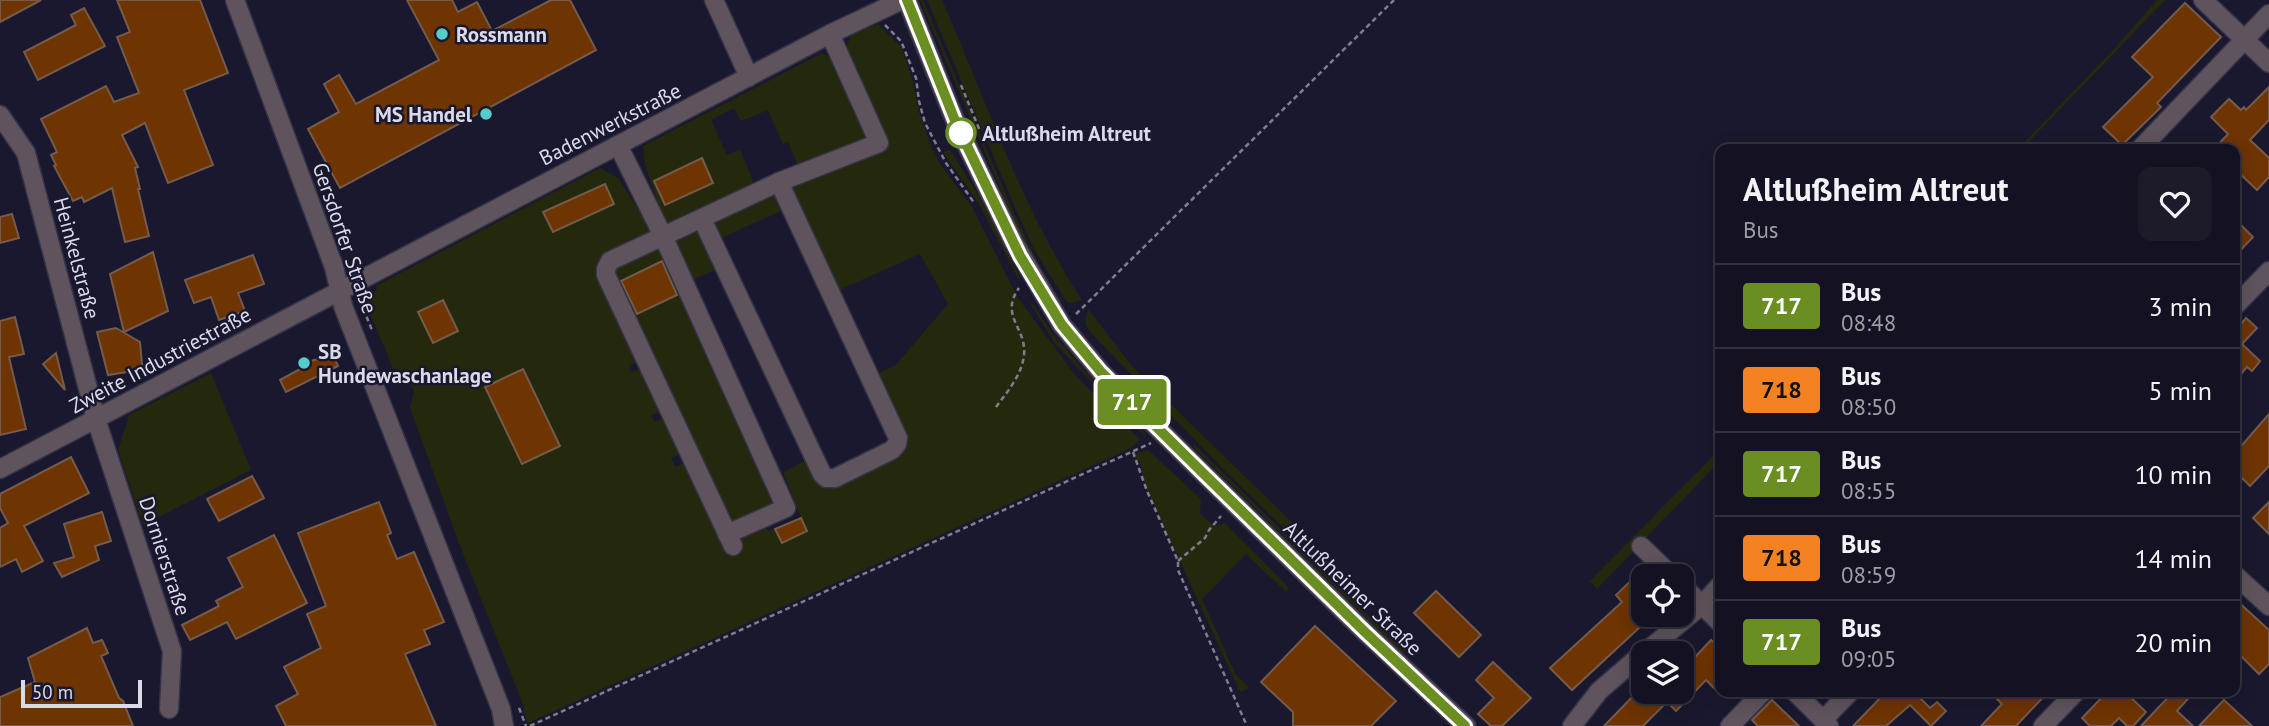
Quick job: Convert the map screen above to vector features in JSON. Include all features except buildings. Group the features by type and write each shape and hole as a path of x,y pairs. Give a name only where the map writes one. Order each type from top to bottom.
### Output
{"street":[{"name":"Gersdorfer Straße","path":"235,0 334,267 343,306 502,709 504,726"},
{"path":"714,0 749,77"},
{"name":"Badenwerkstraße","path":"341,292 830,34 905,0"},
{"name":"Altlußheimer Straße","path":"905,0 956,123 1032,276 1062,325 1101,372 1464,726"},
{"path":"2203,0 2269,63"},
{"path":"2145,144 2269,14"},
{"path":"618,145 664,238 786,508 730,540 606,275 606,269 610,261 664,238 779,182 879,143 830,34"},
{"name":"Heinkelstraße","path":"0,116 26,153 96,419"},
{"path":"702,219 822,474 827,478 835,478 895,448 898,438 779,182"},
{"path":"2240,301 2269,271"},
{"name":"Zweite Industriestraße","path":"0,469 341,292"},
{"name":"Dornierstraße","path":"96,419 172,651 169,709"},
{"path":"1641,546 1660,564"},
{"path":"2240,580 2269,606"},
{"path":"1658,641 1702,605 1715,591"},
{"path":"1694,597 1715,618"},
{"path":"1572,726 1599,691 1631,664"},
{"path":"1730,726 1758,697"},
{"path":"1800,697 1826,723 1846,697"},
{"path":"2043,726 2071,697"}],"path":[{"path":"1073,316 1394,0"},
{"path":"877,11 885,26 901,41 916,78 926,123 940,151"},
{"path":"959,82 980,130"},
{"path":"996,407 1014,383 1024,356 1022,338 1010,310 1014,296 1032,276"},
{"path":"533,725 1142,447"},
{"path":"1132,452 1178,561 1178,570 1247,726"},
{"path":"1178,561 1205,538 1222,515"}],"green space":[{"path":"920,0 923,0 1012,209 1040,267 1061,301 1058,303 1024,244"},
{"path":"927,0 942,0 1022,190 1082,300 1071,303 1066,301 1034,249"},
{"path":"2157,0 2165,0 2027,144 2023,144"},
{"path":"878,24 902,48 931,146 940,164 972,207 1018,298 1075,375 1140,440 1131,448 528,723 523,710 525,709 460,546 410,408 414,391 406,375 393,368 363,297 377,290 376,286 600,168 618,178 652,231 606,258 642,359 629,366 632,372 646,366 665,409 651,416 655,422 668,416 684,452 671,458 675,467 689,461 736,538 764,526 769,531 775,529 782,543 807,532 783,472 809,459 819,479 899,451 875,375 896,365 948,304 920,254 837,291 788,188 825,172 845,167 889,145 849,64 845,49 852,34"},
{"path":"822,53 832,57 870,139 800,170 788,142 783,144 768,110 741,121 734,108 711,120 727,155 740,150 753,180 751,187 673,225 665,223 645,165 643,146"},
{"path":"950,150 979,196 1020,277 1019,280 979,204 943,152"},
{"path":"770,190 778,196 785,209 717,240 711,222"},
{"path":"696,227 720,268 692,280 673,246 675,237"},
{"path":"660,248 775,504 733,524 729,522 613,277 613,265"},
{"path":"1030,303 1094,382 1146,437 1054,342"},
{"path":"1088,309 1132,366 1369,598 1363,605 1224,470 1090,332 1085,323"},
{"path":"211,373 251,470 143,525 118,450 129,415"},
{"path":"1193,443 1404,651 1402,653 1194,448"},
{"path":"1148,450 1201,499 1200,514 1214,526 1225,523 1289,588 1286,592 1246,554 1202,599 1235,673 1249,688 1240,692 1145,485 1140,462 1131,456"},
{"path":"1715,454 1715,466 1597,589 1590,581"}],"bus line":[{"name":"717","path":"907,0 956,123 1020,256 1062,325 1101,372 1365,632 1465,726"}],"place":[{"name":"Rossmann","path":"442,34"},
{"name":"MS Handel","path":"486,114"},
{"name":"Altlußheim Altreut","path":"961,133"},
{"name":"SB Hundewaschanlage","path":"304,363"}]}
